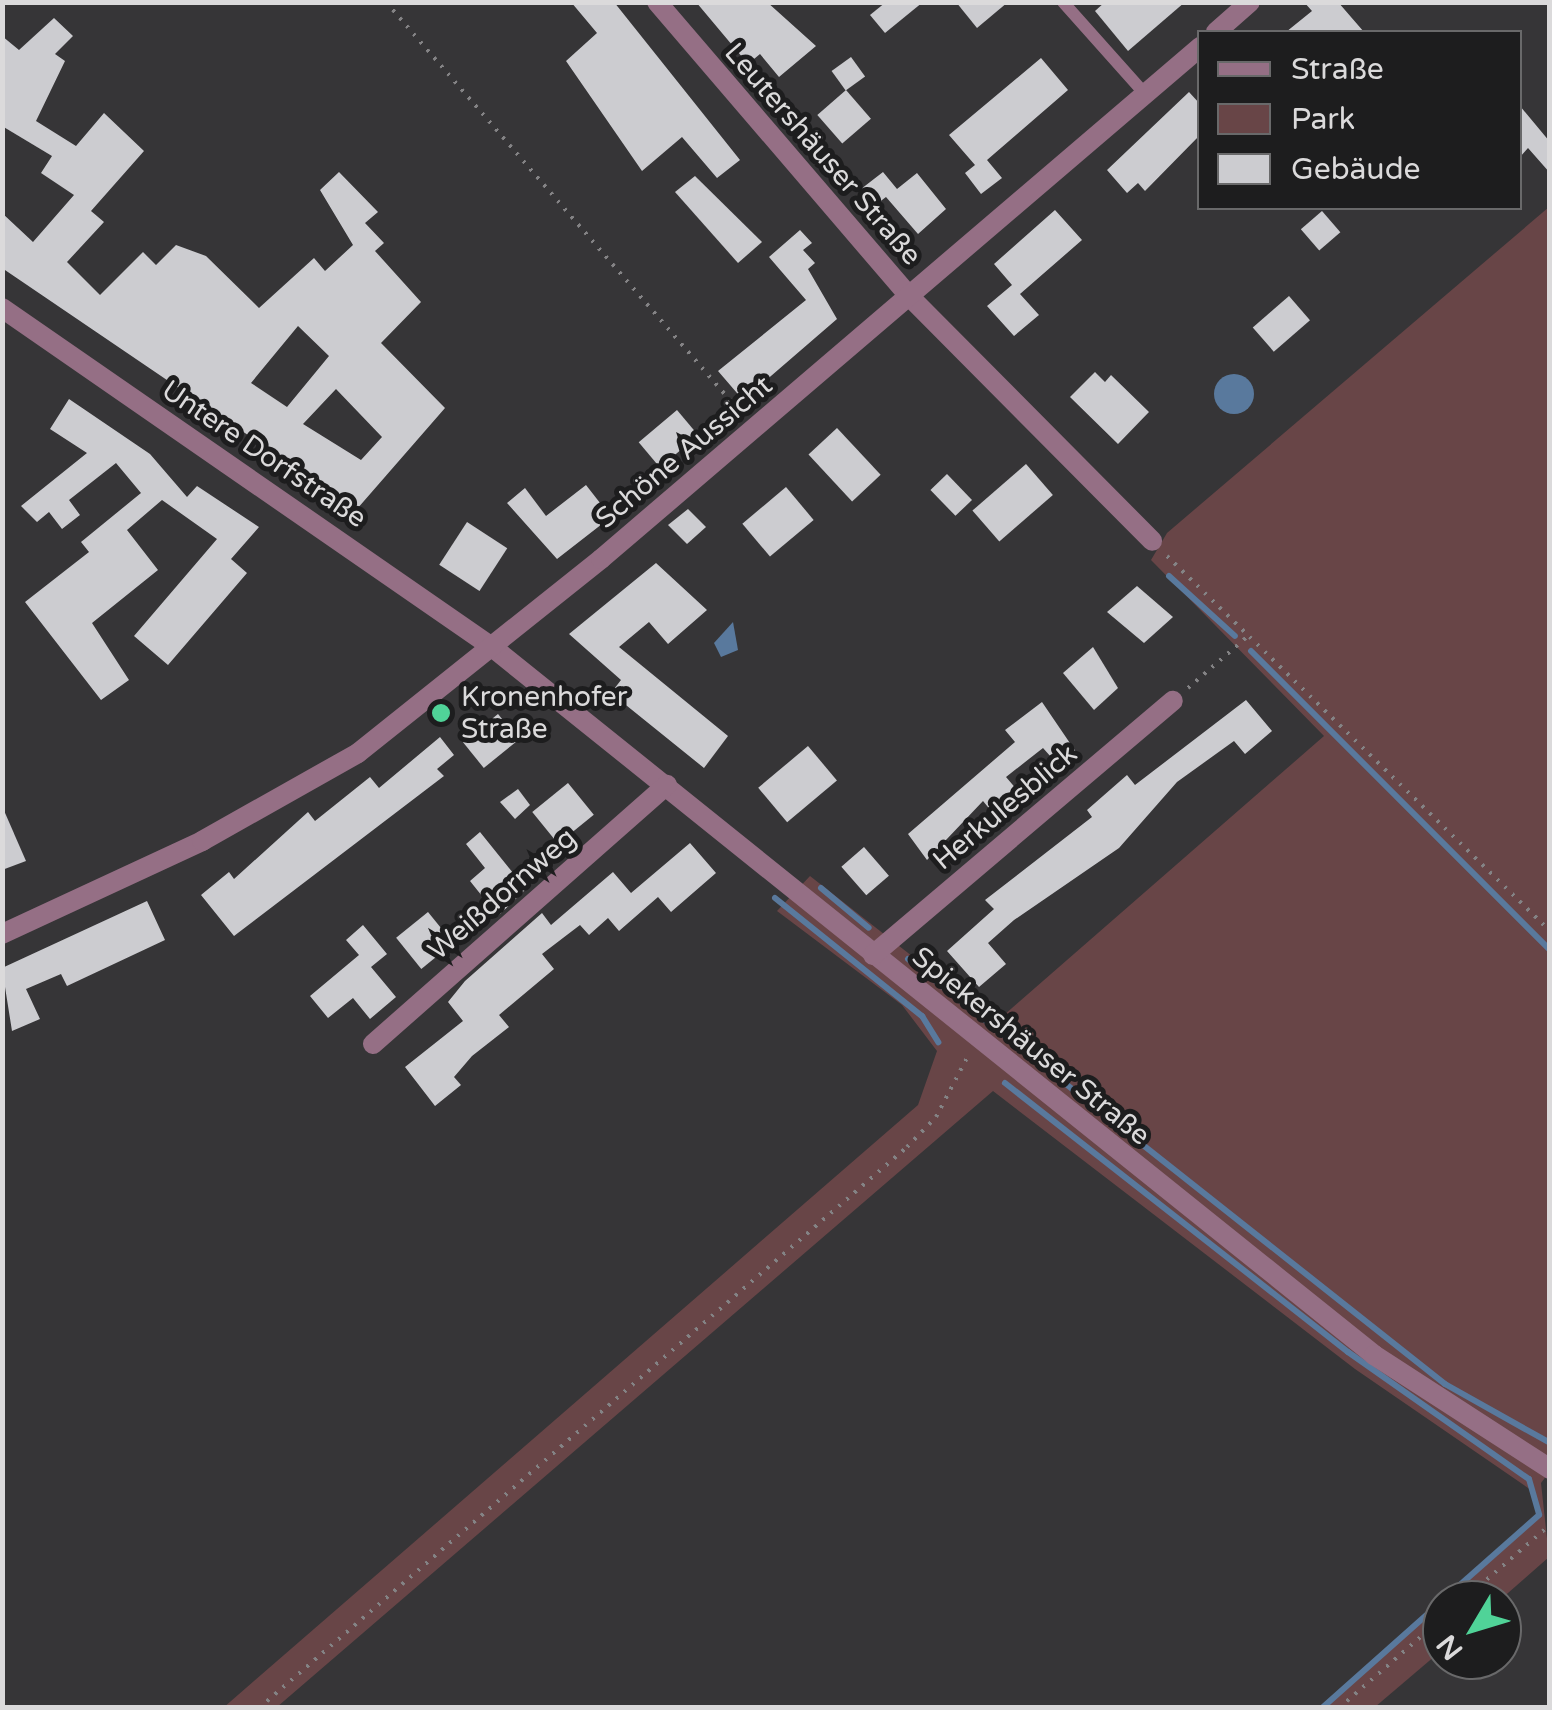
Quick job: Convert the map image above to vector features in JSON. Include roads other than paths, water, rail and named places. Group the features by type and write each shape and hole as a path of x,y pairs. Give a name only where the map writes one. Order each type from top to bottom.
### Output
{"street":[{"name":"Leutershäuser Straße","path":"657,2 909,296"},
{"path":"1218,30 1250,2"},
{"name":"Schöne Aussicht","path":"492,647 1197,50"},
{"path":"909,296 1152,541"},
{"name":"Untere Dorfstraße","path":"2,308 492,647"},
{"path":"2,934 202,841 358,753 492,647"},
{"name":"Spiekershäuser Straße","path":"492,647 1374,1356 1550,1469"},
{"name":"Herkulesblick","path":"874,955 1173,700"},
{"name":"Weißdornweg","path":"373,1044 667,785"}],"lane":[{"path":"1063,2 1145,94"}],"water":[{"path":"1234,374 1248,380 1254,394 1248,408 1234,414 1220,408 1214,394 1220,380"},
{"path":"733,622 738,650 721,657 714,643"}],"waterway":[{"path":"1169,576 1235,636"},
{"path":"1251,651 1550,950"},
{"path":"821,888 869,928"},
{"path":"775,898 922,1016 938,1042"},
{"path":"908,959 1445,1384 1550,1443"},
{"path":"1005,1083 1348,1352 1529,1479 1539,1515 1466,1580"},
{"path":"1322,1708 1422,1619"}],"place":[{"name":"Kronenhofer Straße","path":"441,713"}]}
